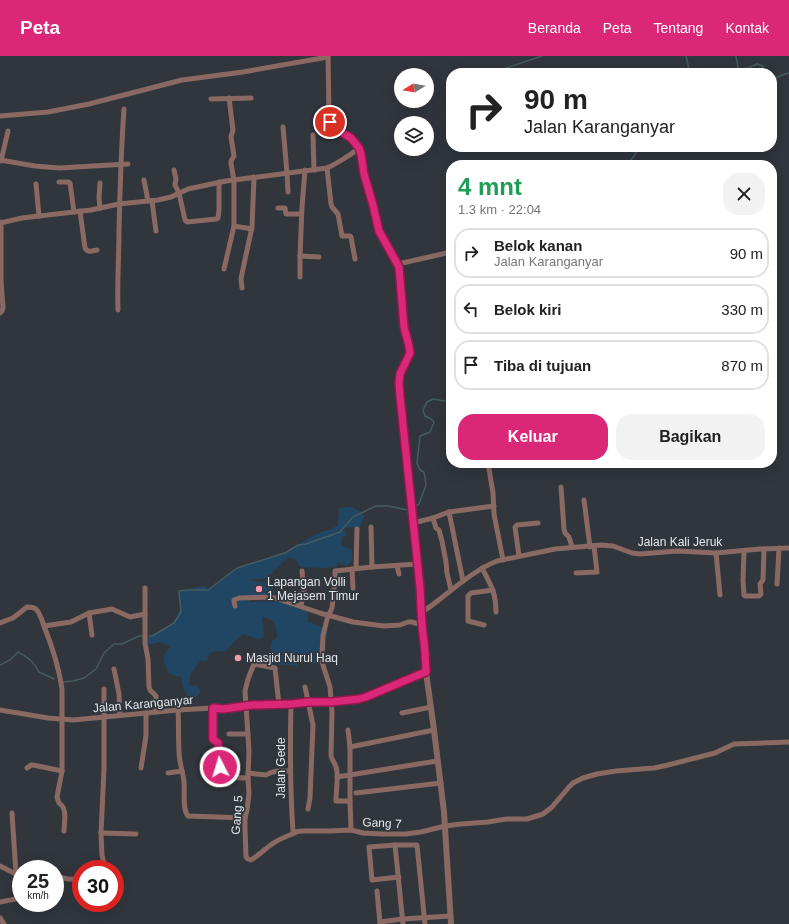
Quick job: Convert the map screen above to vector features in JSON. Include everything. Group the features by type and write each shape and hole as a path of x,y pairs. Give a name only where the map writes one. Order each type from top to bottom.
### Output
{"street":[{"path":"0,116 48,112 89,104 191,79 244,72 328,56 330,122 334,128 351,138 358,147 361,154 364,174 378,228 398,264 400,272 404,327 410,350 409,356 401,371 399,383 421,603 421,620 426,672 441,782 451,924"},
{"path":"224,269 234,226 234,180 231,164 234,156 231,137 233,130 229,98"},
{"path":"211,99 251,98"},
{"path":"118,310 117,288 120,165 124,109"},
{"path":"283,127 288,192"},
{"path":"8,131 1,160 35,166 59,168 128,164"},
{"path":"313,135 314,170"},
{"path":"0,313 3,308 1,280 1,222 100,208 108,205 165,199 188,189 219,182 327,168 333,166 355,151 358,147"},
{"path":"327,168 331,204 338,214 342,236 351,237 356,259"},
{"path":"174,170 176,179 175,185 179,193 186,221 189,222 217,219 219,216 219,182"},
{"path":"300,278 304,170"},
{"path":"242,288 241,279 252,229 254,177"},
{"path":"144,180 156,231"},
{"path":"59,182 70,183 74,212"},
{"path":"100,183 98,198 100,208"},
{"path":"36,184 38,216"},
{"path":"278,208 285,208 286,214 302,214"},
{"path":"80,211 85,248 88,251 97,250"},
{"path":"234,226 252,229"},
{"path":"398,264 446,253"},
{"path":"300,256 319,257"},
{"path":"489,468 494,514 503,560"},
{"path":"561,487 564,529 565,533 569,537 572,547"},
{"path":"576,573 598,571 584,500"},
{"path":"413,523 449,512 494,506"},
{"path":"449,512 463,581"},
{"path":"433,518 436,528 439,530 442,541 451,590"},
{"path":"519,556 515,527 517,525 538,523"},
{"path":"371,527 372,567"},
{"path":"353,588 357,529"},
{"name":"Jalan Kali Jeruk","path":"421,620 437,602 451,590 482,568 493,562 519,556 555,549 601,545 613,546 632,553 640,554 677,551 716,553 789,548"},
{"path":"777,584 779,548"},
{"path":"744,551 744,595 759,596 761,594 760,584 763,580 764,549"},
{"path":"716,553 720,595"},
{"path":"350,801 336,800 336,767 331,756 330,687 323,665 322,654 326,619 332,608 335,571 354,568 417,564"},
{"path":"397,566 399,574"},
{"path":"482,568 493,590 496,612"},
{"path":"301,606 304,590 302,571"},
{"path":"145,588 146,643 149,687 156,696 156,712"},
{"path":"484,625 468,621 468,596 471,593 493,590"},
{"path":"235,606 234,600 239,598 271,597 353,622 384,626 400,625 421,620"},
{"path":"0,623 13,618 27,608 31,607 36,609 39,613 49,638 61,683 62,771 57,797 64,810 64,831"},
{"path":"44,626 71,622 89,613 113,609 130,617 145,614"},
{"path":"89,613 92,635"},
{"name":"Gang 5","path":"279,705 275,668 254,664 245,691 249,751 249,794 245,818 246,857 251,860 271,844 294,832"},
{"path":"114,669 119,694 120,716"},
{"name":"Jalan Karanganyar","path":"0,710 62,719 79,719 178,710 213,708 223,709 246,706 331,702 366,697 426,672"},
{"path":"305,687 313,725 310,798 308,809"},
{"path":"103,860 101,833 104,769 104,689"},
{"name":"Jalan Gede","path":"292,704 290,771 294,832"},
{"path":"402,713 431,707"},
{"path":"213,708 213,739 218,743 220,767 228,776 266,775 268,773 279,771 290,771"},
{"path":"178,710 179,752 184,780 184,807 186,814 188,816 245,818"},
{"path":"141,768 146,736 146,713"},
{"name":"Gang 7","path":"348,730 352,746 349,776 351,830 363,833 382,834 406,834 445,826 506,819 527,819 543,814 552,807 573,783 597,774 654,768 668,765 715,753 734,744 789,742"},
{"path":"352,746 434,730"},
{"path":"229,734 248,734"},
{"path":"337,777 437,761"},
{"path":"27,768 33,765 62,771"},
{"path":"168,773 182,771"},
{"path":"356,794 441,782"},
{"path":"12,813 17,860"},
{"path":"294,832 351,830"},
{"path":"101,833 136,834"},
{"path":"399,877 371,880 369,847 417,845 425,924"},
{"path":"396,846 402,921"},
{"path":"0,866 12,871"},
{"path":"377,891 380,923 451,916"},
{"path":"0,902 12,900"},
{"path":"0,918 4,924"}],"shaded area":[{"path":"353,507 362,513 364,517 360,527 344,528 347,535 342,537 341,545 352,550 352,560 347,566 338,562 336,567 301,567 295,559 288,557 267,578 249,580 266,583 272,587 274,591 271,599 247,597 250,602 278,601 278,595 288,599 289,604 308,610 308,622 327,629 325,663 317,664 298,661 297,666 274,664 264,666 262,660 270,655 272,641 277,638 276,627 272,620 262,617 264,637 258,639 243,634 230,646 226,652 215,651 209,654 207,661 199,660 195,669 191,672 189,686 197,685 200,691 197,697 188,696 183,688 181,677 169,674 166,667 164,657 170,647 161,642 147,645 147,638 174,623 180,608 179,591 204,586 208,590 237,568 288,551 321,532 330,530 338,525 339,508"}],"waterway":[{"path":"506,68 542,56"},
{"path":"686,56 689,68"},
{"path":"736,56 738,68"},
{"path":"748,68 757,64 763,66 763,68"},
{"path":"777,78 789,73"},
{"path":"631,160 636,152"},
{"path":"414,507 419,504 426,485 424,472 420,470 417,463 420,436 430,432 434,422 425,416 423,410 427,402 433,399 446,401"},
{"path":"149,636 152,636 174,623 181,612 179,591 208,590 237,568 285,553 298,545 306,544 340,532 353,517 376,506 388,506 408,510 411,509"},
{"path":"62,682 84,678 96,669 104,653 114,644 122,644 142,636"},
{"path":"0,665 10,660 18,652 33,662 39,672 54,679"}],"place":[{"name":"Lapangan Volli 1 Mejasem Timur","path":"259,589"},
{"name":"Masjid Nurul Haq","path":"238,658"}],"route":[{"path":"220,767 218,743 213,739 213,708 223,709 252,705 331,702 359,699 426,672 420,587 399,383 401,371 410,353 404,331 400,272 398,264 379,231 362,166 359,148 351,138 334,128 330,122"}]}
